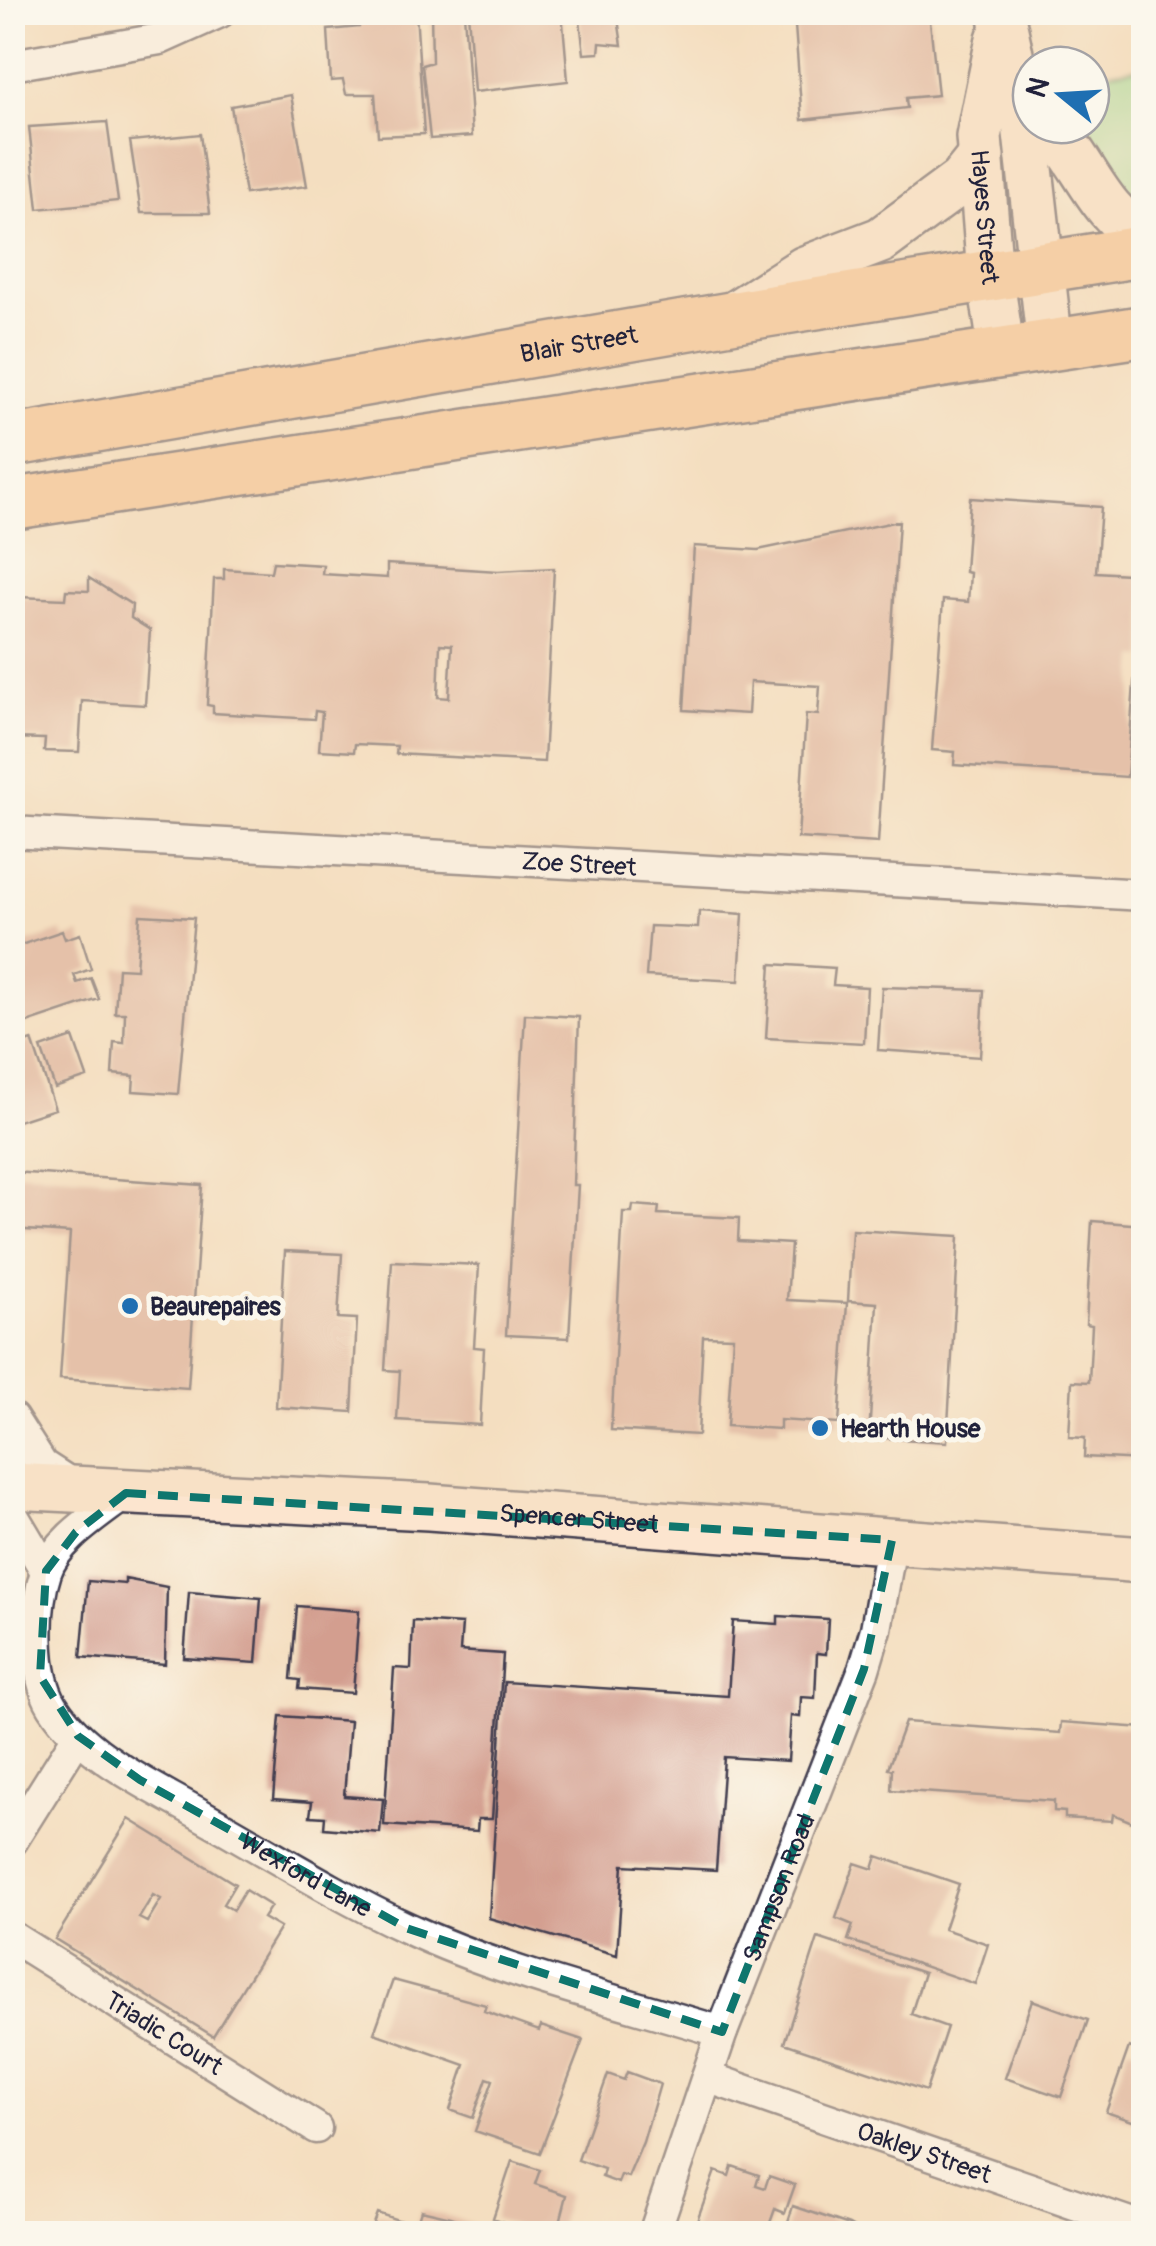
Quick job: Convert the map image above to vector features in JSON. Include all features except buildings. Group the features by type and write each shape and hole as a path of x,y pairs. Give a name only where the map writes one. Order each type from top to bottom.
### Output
{"main road":[{"name":"Blair Street","path":"12,441 1144,251"},
{"path":"12,504 1144,330"}],"street":[{"path":"12,65 160,39 212,14"},
{"name":"Hayes Street","path":"1002,17 1011,45"},
{"name":"Hayes Street","path":"1002,17 979,137 990,275 1002,354"},
{"name":"Hayes Street","path":"1034,145 1038,268 1050,346"},
{"path":"1068,145 1113,216 1144,236"},
{"path":"728,318 804,269 881,240 961,181 981,156"},
{"name":"Zoe Street","path":"12,832 1144,895"},
{"path":"12,1418 42,1466 106,1492 46,1571 12,1514"},
{"name":"Spencer Street","path":"12,1486 428,1507 1144,1560"},
{"name":"Sampson Road","path":"654,2234 722,2032 864,1669 876,1629 892,1540"},
{"name":"Wexford Lane","path":"46,1571 38,1651 40,1676 52,1705 78,1736 140,1780 406,1928 484,1958 722,2032"},
{"path":"12,1842 78,1736"},
{"name":"Triadic Court","path":"12,1937 316,2128"},
{"name":"Oakley Street","path":"707,2077 1144,2228"}],"highlighted area":[{"path":"126,1493 892,1540 864,1669 722,2032 406,1928 140,1780 78,1736 40,1676 46,1571 76,1532"}],"green space":[{"path":"1143,67 1143,206 1131,208 1097,145 1111,145 1111,72"}],"place":[{"name":"Beaurepaires","path":"130,1306"},
{"name":"Hearth House","path":"820,1428"}]}
